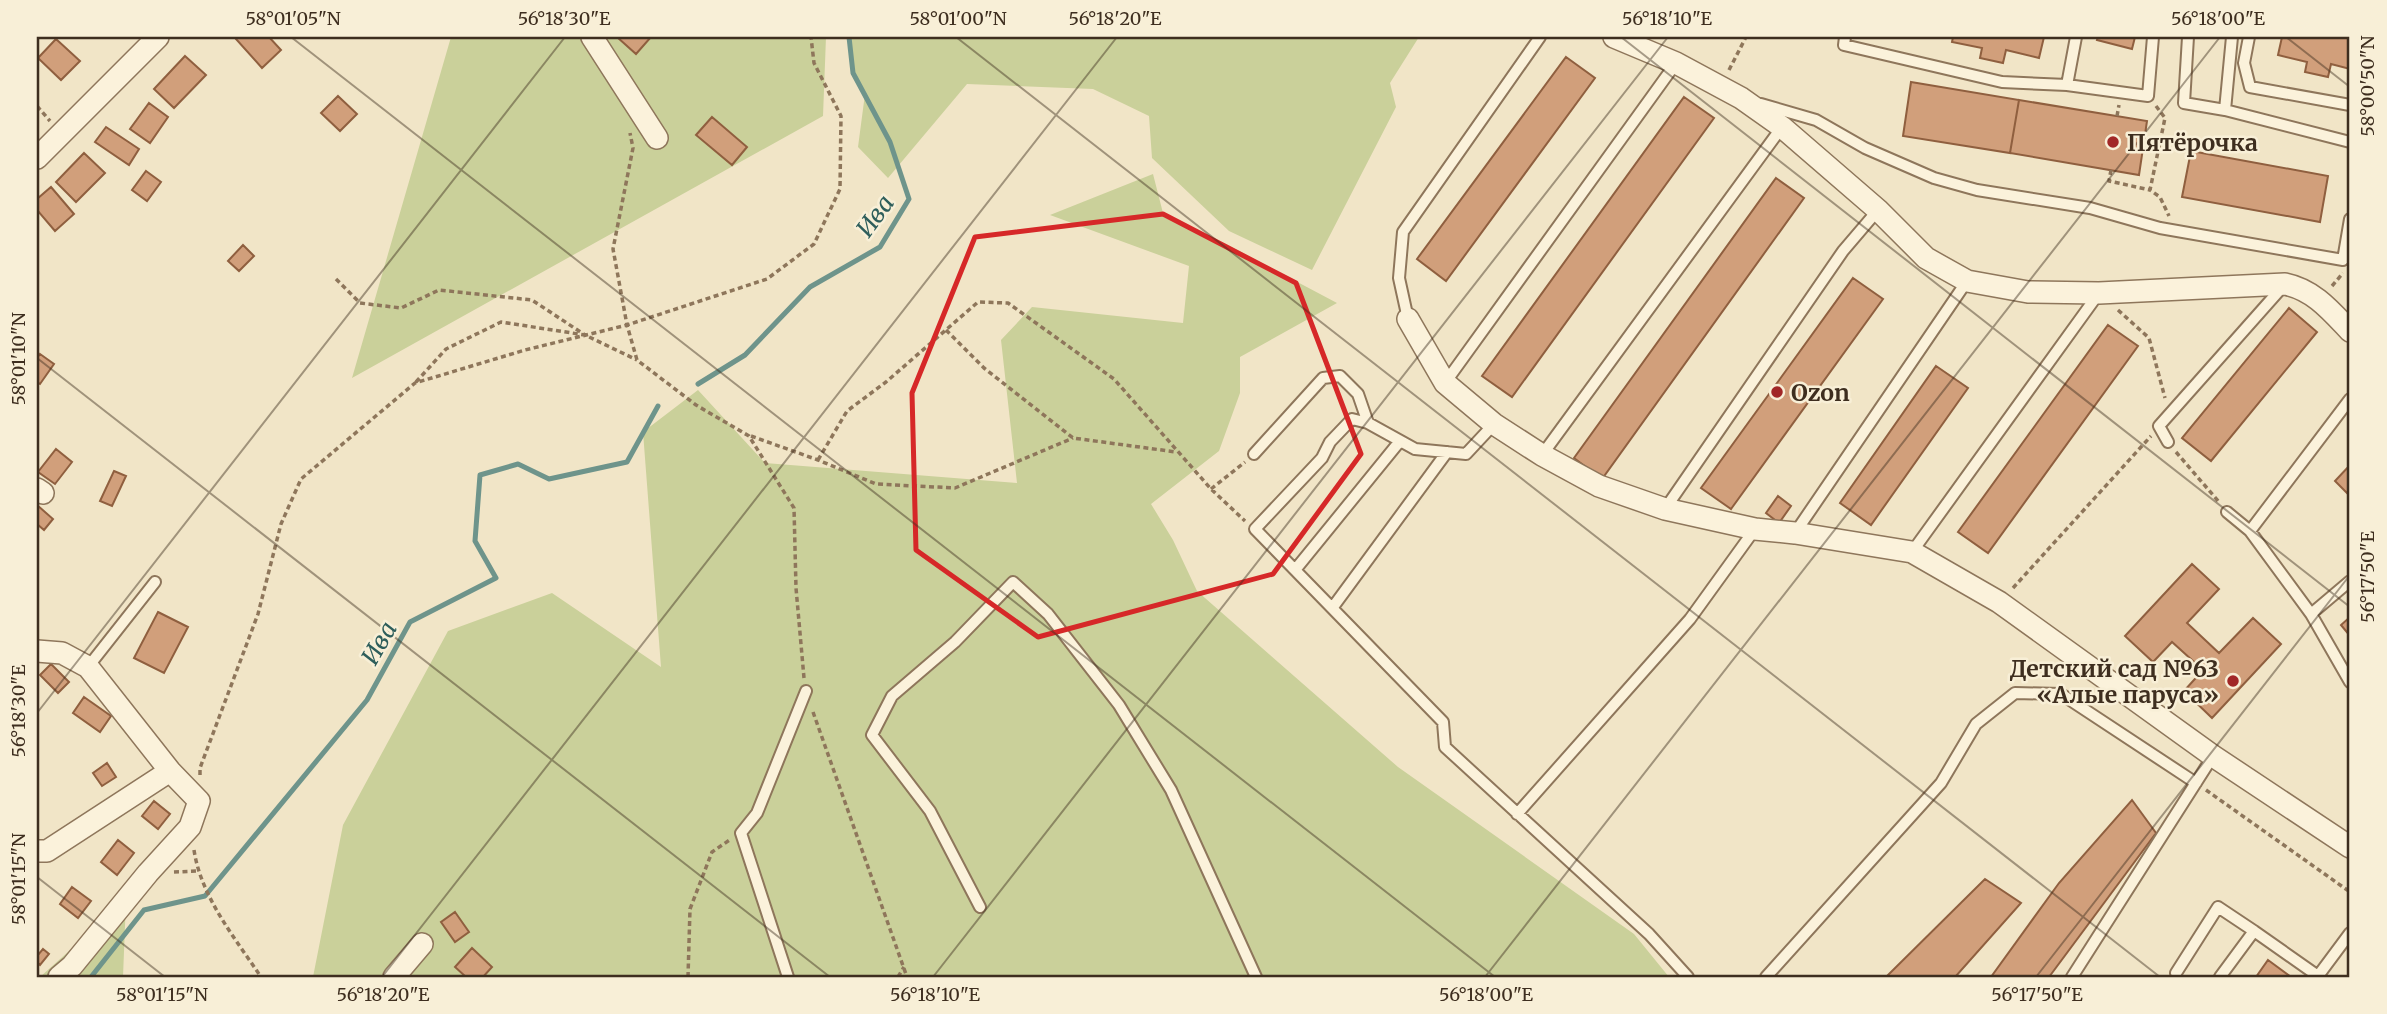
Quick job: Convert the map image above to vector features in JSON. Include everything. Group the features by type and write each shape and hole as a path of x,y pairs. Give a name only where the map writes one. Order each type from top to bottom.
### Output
{"street":[{"path":"37,158 158,37"},
{"path":"592,37 657,138"},
{"path":"1614,37 1676,62 1732,93 1782,127 1878,210 1926,258 1968,281 2028,292 2099,293 2285,285 2313,294 2350,331"},
{"path":"1408,319 1445,383 1494,424 1542,455 1599,486 1665,509 1755,529 1912,552 1999,602 2213,756 2350,847"},
{"path":"37,651 62,653 88,667 170,771 199,801 190,827 148,873 72,966 59,977"},
{"path":"37,851 47,851 170,771"},
{"path":"394,977 422,944"}],"lane":[{"path":"1408,319 1399,278 1403,232 1540,37"},
{"path":"1845,37 1844,45 2002,82 2067,85 2148,96 2153,37"},
{"path":"2067,85 2076,37"},
{"path":"2188,37 2184,103 2225,110 2350,142"},
{"path":"2225,110 2232,37"},
{"path":"2249,37 2244,63 2250,86 2350,105"},
{"path":"1445,383 1676,62"},
{"path":"1732,93 1816,120 1864,148 1934,178 1978,190 2090,208 2160,228 2343,260 2350,219"},
{"path":"1542,455 1782,127"},
{"path":"1665,509 1843,251 1878,210"},
{"path":"1796,533 1968,281"},
{"path":"2168,442 2160,426 2285,285"},
{"path":"1912,552 2099,293"},
{"path":"1254,454 1323,377 1340,376 1359,394 1368,423"},
{"path":"2250,531 2350,399"},
{"path":"1494,424 1466,454 1415,449 1368,423 1352,419 1330,442 1322,458 1255,529 1443,722 1445,747 1649,934 1688,977"},
{"path":"1295,570 1400,441"},
{"path":"1333,607 1447,452"},
{"path":"2227,512 2250,531 2311,614 2350,682"},
{"path":"1517,814 1690,620 1755,529"},
{"path":"2311,614 2350,581"},
{"path":"88,667 155,582"},
{"path":"980,907 930,811 872,735 892,696 955,642 1013,582 1048,614 1119,705 1165,779 1256,977"},
{"path":"788,977 741,833 757,813 806,691"},
{"path":"1766,977 1941,783 1976,724 2015,693 2061,694 2196,783"},
{"path":"2072,977 2213,756"},
{"path":"2175,973 2218,907 2318,976 2350,933"},
{"path":"2220,977 2254,931"}],"path":[{"path":"415,383 627,324 767,279 814,244 840,190 841,116 814,63 811,37"},
{"path":"1732,93 1731,65 1746,37"},
{"path":"2150,190 2165,118"},
{"path":"628,121 634,148 613,249 627,324 637,360"},
{"path":"2110,170 2109,180 2150,190 2161,198 2174,229"},
{"path":"2320,301 2350,264"},
{"path":"336,279 360,303 401,308 439,290 532,300 585,335 637,360 696,405 749,436 876,484 955,488 1073,438 1178,452"},
{"path":"2099,293 2149,338 2169,414"},
{"path":"818,460 847,411 886,382 978,302 1008,303 1114,379 1211,489 1255,529"},
{"path":"199,801 200,768 258,614 281,524 301,479 415,383 446,349 501,322 585,335"},
{"path":"946,330 984,368 1073,438"},
{"path":"1999,602 2160,426"},
{"path":"749,436 794,508 796,588 806,691 907,977"},
{"path":"2168,442 2227,512"},
{"path":"1211,489 1254,454"},
{"path":"2196,783 2350,892"},
{"path":"688,977 690,909 712,852 741,833"},
{"path":"197,871 218,912 261,977"},
{"path":"898,977 904,967"}],"highlighted area":[{"path":"1163,214 1296,283 1361,454 1273,574 1038,637 916,550 912,393 975,237"}],"green space":[{"path":"451,37 826,37 823,116 352,378"},
{"path":"849,37 1419,37 1390,83 1396,107 1312,270 1229,231 1152,158 1149,116 1093,89 967,84 888,178 858,147 865,94 853,73"},
{"path":"1153,174 1164,217 1226,244 1337,303 1240,357 1240,393 1219,451 1151,504 1173,540 1197,591 1398,767 1634,934 1669,977 313,977 343,825 448,631 552,593 661,667 643,432 698,390 765,463 1017,483 1001,340 1032,307 1183,323 1189,266 1050,215"},
{"path":"126,900 123,977 40,977"}],"building":[{"path":"269,37 281,50 262,68 236,39"},
{"path":"617,37 651,37 636,54"},
{"path":"1953,37 2044,37 2039,58 2006,50 2003,63 1980,58 1982,48 1952,42"},
{"path":"2098,37 2135,37 2132,49 2097,40"},
{"path":"2282,37 2350,37 2350,69 2331,64 2328,77 2305,72 2307,62 2278,55"},
{"path":"56,39 80,61 61,80 38,58"},
{"path":"185,56 206,75 174,108 154,89"},
{"path":"1566,57 1595,78 1446,281 1417,259"},
{"path":"1911,82 2019,100 2010,153 1903,136"},
{"path":"338,96 357,114 340,131 321,113"},
{"path":"1684,97 1714,118 1512,397 1482,376"},
{"path":"2019,100 2147,121 2139,175 2010,153"},
{"path":"149,103 168,117 150,143 130,129"},
{"path":"712,117 747,147 732,165 696,135"},
{"path":"106,127 139,149 129,165 95,142"},
{"path":"2191,151 2328,176 2320,222 2182,197"},
{"path":"84,153 105,173 76,202 56,182"},
{"path":"146,171 161,182 147,201 132,190"},
{"path":"1776,178 1804,198 1602,479 1574,458"},
{"path":"51,187 74,214 55,231 37,210 37,199"},
{"path":"243,245 254,256 239,271 228,261"},
{"path":"1853,278 1883,299 1731,509 1701,488"},
{"path":"2289,308 2317,332 2211,461 2182,438"},
{"path":"2108,325 2138,346 1988,553 1958,532"},
{"path":"40,354 54,364 40,384 37,382 37,358"},
{"path":"1936,366 1968,388 1871,525 1840,503"},
{"path":"56,449 72,462 55,484 38,472"},
{"path":"2350,465 2350,490 2347,493 2335,481"},
{"path":"114,471 126,476 112,506 100,501"},
{"path":"1778,496 1791,506 1779,523 1766,513"},
{"path":"37,505 53,519 44,530 37,524"},
{"path":"2192,564 2219,589 2187,623 2219,653 2253,618 2281,644 2212,718 2184,691 2203,670 2172,642 2153,662 2125,636"},
{"path":"158,612 188,627 164,673 134,658"},
{"path":"2350,617 2350,636 2341,625"},
{"path":"51,664 69,682 58,693 40,675"},
{"path":"84,697 111,716 100,732 73,713"},
{"path":"107,763 116,777 102,786 93,773"},
{"path":"2132,800 2156,833 2049,977 1991,977 2059,883"},
{"path":"154,801 170,814 158,829 142,816"},
{"path":"118,840 134,853 117,875 101,862"},
{"path":"1985,879 2021,903 1956,976 1886,977"},
{"path":"72,887 91,901 78,918 60,904"},
{"path":"455,912 469,932 455,942 441,922"},
{"path":"472,948 492,967 483,977 466,977 455,967"},
{"path":"43,949 49,954 40,965 37,956"},
{"path":"2268,960 2291,977 2256,977"}],"waterway":[{"name":"Ива","path":"698,384 745,355 810,287 880,247 909,199 890,142 853,73 849,37"},
{"name":"Ива","path":"91,977 144,910 205,896 367,700 410,622 496,578 475,541 480,475 518,464 549,479 627,462 658,406"}],"place":[{"name":"Пятёрочка","path":"2113,142"},
{"name":"Ozon","path":"1777,392"},
{"name":"Детский сад №63 «Алые паруса»","path":"2233,681"}]}
